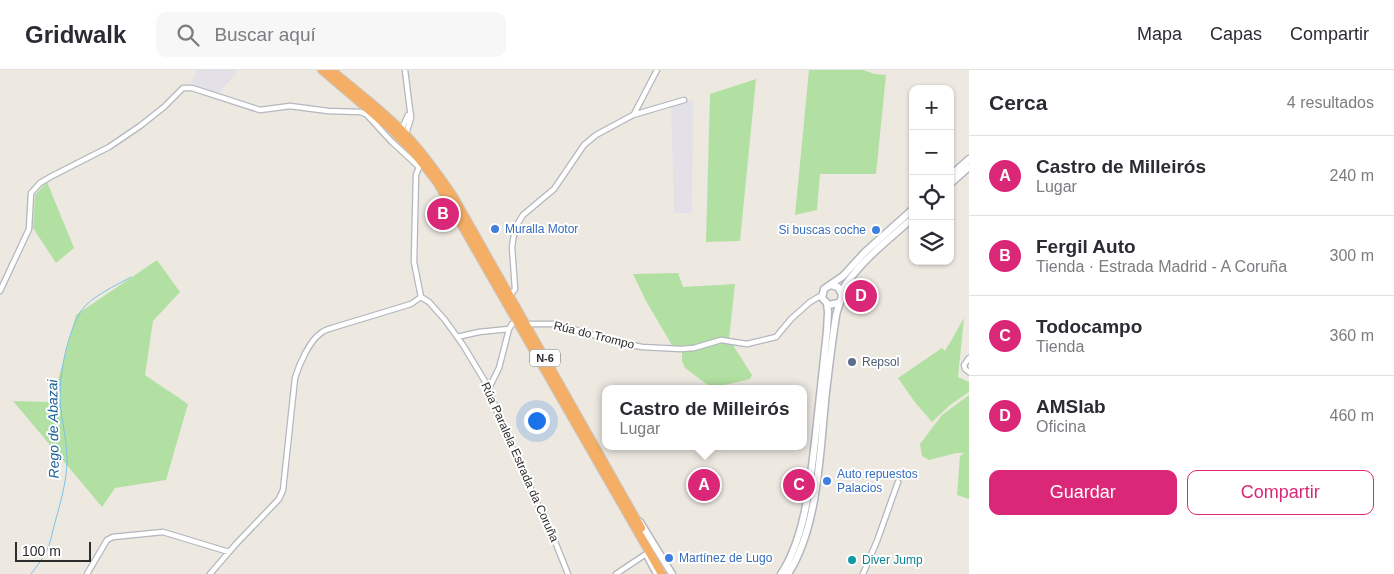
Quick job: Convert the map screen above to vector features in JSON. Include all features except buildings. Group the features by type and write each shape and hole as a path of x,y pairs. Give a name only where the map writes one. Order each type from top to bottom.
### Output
{"highway":[{"name":"N-6","path":"322,70 366,112 390,128 449,203 516,321 666,574"},
{"name":"N-6","path":"332,70 404,130 432,165 453,196 526,324 662,574"}],"main road":[{"path":"951,175 969,159"},
{"path":"954,180 969,167"},
{"path":"781,574 796,542 811,477 827,331 827,304 822,295 824,289 843,276 864,252 909,213"},
{"path":"841,292 868,258 911,220"},
{"path":"788,574 796,563 804,541 818,478 826,394 838,303 842,298 838,287 830,285"},
{"path":"827,304 833,305 838,303"},
{"path":"622,499 646,554 657,574"},
{"path":"622,499 672,574"}],"street":[{"path":"404,130 411,121 405,70"},
{"path":"633,115 657,70"},
{"path":"0,290 29,229 31,193 34,189 52,176 109,147 140,126 164,107 182,88 192,88 260,110 290,106 328,112 366,112 421,166 416,175 414,262 421,297 412,304 332,328 320,333 314,339 294,378 283,490 279,499 228,552 210,574"},
{"path":"510,296 515,289 512,247 515,228 523,215 554,189 584,145 596,135 633,115 684,100"},
{"path":"404,130 408,115 411,115"},
{"name":"Rúa do Trompo","path":"526,324 556,324 621,343 642,347 694,348 721,340 747,344 776,337 791,319 816,297 822,295"},
{"name":"Rúa Paralela Estrada da Coruña","path":"421,297 429,302 463,344 489,388 500,421 568,574"},
{"path":"489,388 499,368 509,328 516,321"},
{"path":"457,338 479,332 509,328"},
{"path":"969,358 964,365 965,369 969,372"},
{"path":"863,574 878,541 898,482"},
{"path":"86,574 107,540 113,537 163,532 228,552"},
{"path":"616,574 646,554"}],"shaded area":[{"path":"194,70 239,70 218,94 190,83 196,75"},
{"path":"693,100 692,213 674,213 671,106"}],"green space":[{"path":"809,70 863,70 886,75 876,174 820,174 817,210 795,215"},
{"path":"756,79 740,241 706,242 710,94"},
{"path":"47,182 74,248 56,263 33,228 35,195"},
{"path":"157,260 180,292 153,321 145,375 188,404 166,480 115,488 102,507 13,401 52,402 76,315"},
{"path":"678,273 683,287 735,284 729,339 752,375 750,379 725,385 708,385 685,368 682,361 682,347 673,347 646,301 633,274"},
{"path":"964,318 958,377 969,382 969,392 950,405 932,422 898,378 942,348 945,351"},
{"path":"969,395 969,499 957,495 960,456 964,453 956,453 929,460 922,456 920,444 942,415"}],"waterway":[{"name":"Rego de Abazai","path":"31,574 43,558 48,547 66,477 67,454 60,387 71,333 85,306 104,292 131,277"}],"place":[{"name":"Fergil Auto","path":"443,214"},
{"name":"Muralla Motor","path":"495,229"},
{"name":"Si buscas coche","path":"876,230"},
{"name":"AMSlab","path":"861,296"},
{"name":"Repsol","path":"852,362"},
{"name":"Auto repuestos Palacios","path":"827,481"},
{"name":"Castro de Milleirós","path":"704,485"},
{"name":"Todocampo","path":"799,485"},
{"name":"Martínez de Lugo","path":"669,558"},
{"name":"Diver Jump","path":"852,560"}]}
